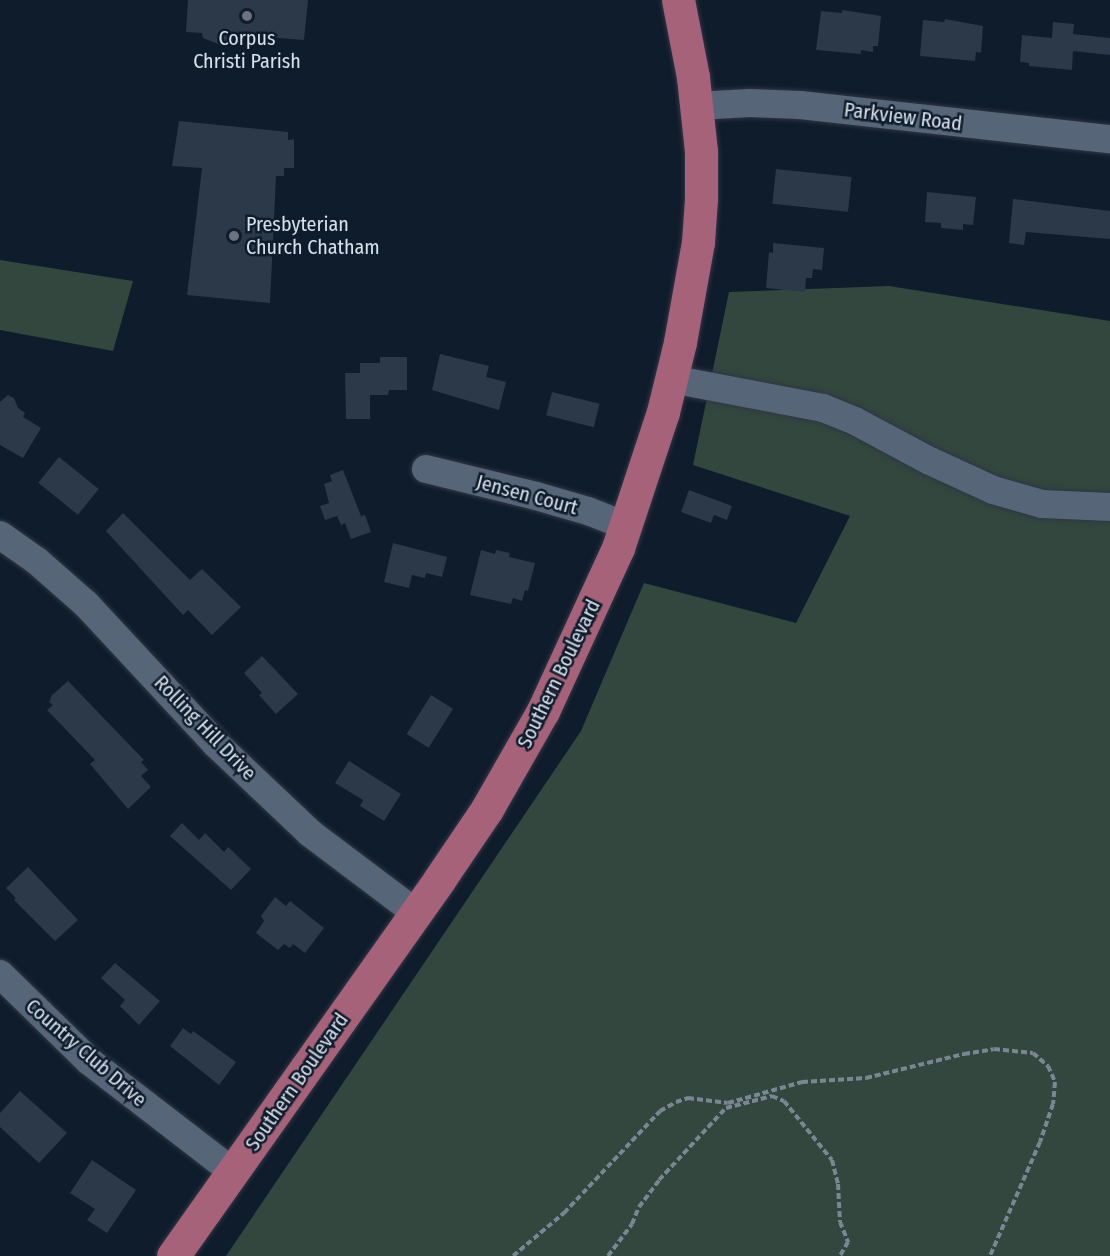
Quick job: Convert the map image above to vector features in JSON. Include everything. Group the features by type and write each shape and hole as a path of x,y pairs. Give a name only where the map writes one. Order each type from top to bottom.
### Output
{"main road":[{"name":"Southern Boulevard","path":"173,1256 417,913 487,809 522,752 582,632 626,526 671,379 693,275 700,221 701,151 692,68 678,0"}],"street":[{"name":"Parkview Road","path":"696,106 750,103 800,105 1110,140"},
{"path":"671,379 823,408 855,421 930,461 993,490 1042,504 1110,507"},
{"name":"Jensen Court","path":"426,470 536,496 588,511 626,526"},
{"name":"Rolling Hill Drive","path":"0,535 37,561 86,604 216,744 310,833 417,913"},
{"name":"Country Club Drive","path":"0,974 89,1062 233,1172"}],"path":[{"path":"513,1256 564,1213 660,1111 676,1102 688,1098 728,1103 802,1082 866,1078 963,1054 994,1049 1033,1053 1048,1066 1055,1082 1053,1104 1040,1142 990,1256"},
{"path":"608,1256 632,1224 639,1207 659,1180 726,1108 772,1096 784,1101 832,1160 838,1184 840,1222 849,1242 840,1256"}],"green space":[{"path":"0,260 133,281 113,351 0,330"},
{"path":"889,286 1110,321 1110,1256 226,1256 581,731 644,583 796,623 850,516 693,465 729,292"}],"building":[{"name":"Corpus Christi Parish","path":"188,0 308,0 304,40 242,35 242,43 223,46 203,38 202,33 186,32"},
{"path":"842,10 881,16 878,46 873,46 873,52 861,50 861,54 816,50 821,11 842,13"},
{"path":"945,19 983,26 981,53 976,52 975,61 920,56 923,20 944,22"},
{"path":"1053,22 1074,24 1073,34 1110,38 1110,55 1073,51 1072,70 1029,66 1029,63 1020,62 1022,35 1052,38"},
{"name":"Presbyterian Church Chatham","path":"179,121 288,132 288,140 294,139 294,168 284,168 284,176 276,176 270,303 187,295 202,168 172,166"},
{"path":"776,169 852,177 848,212 772,204"},
{"path":"927,192 976,197 973,225 963,224 963,230 941,228 941,223 925,222"},
{"path":"1013,199 1110,211 1110,239 1026,232 1024,245 1009,243"},
{"path":"773,243 824,248 822,270 813,269 812,278 806,278 805,292 766,288 769,252 773,253"},
{"path":"440,354 489,366 486,377 506,382 499,410 432,390"},
{"path":"380,357 407,357 407,390 389,390 388,395 370,395 370,419 346,419 345,373 360,373 360,363 380,363"},
{"path":"552,392 600,404 594,427 546,415"},
{"path":"8,395 14,398 18,408 25,413 23,417 41,428 23,458 0,445 0,402"},
{"path":"59,457 99,489 78,515 38,483"},
{"path":"343,470 361,516 365,515 371,532 351,539 345,523 341,525 337,516 325,520 320,506 329,503 324,484 332,481 330,475"},
{"path":"689,490 732,506 727,520 714,515 711,523 681,512"},
{"path":"123,513 190,580 202,569 241,607 212,635 188,610 183,615 106,531"},
{"path":"393,543 447,557 442,577 426,573 425,578 412,575 409,588 384,582"},
{"path":"481,550 495,554 496,550 510,553 509,557 535,563 528,591 525,590 522,601 513,598 511,604 470,595"},
{"path":"262,656 298,694 276,714 259,695 262,693 244,673"},
{"path":"68,681 144,760 141,762 148,770 141,776 151,787 128,809 90,764 95,760 47,710 53,705 49,702 52,695"},
{"path":"431,695 453,709 429,748 407,734"},
{"path":"349,761 401,794 384,821 360,806 363,800 335,783"},
{"path":"182,823 199,840 205,833 224,852 228,847 251,869 231,890 170,836"},
{"path":"28,867 78,920 55,941 14,900 16,898 6,888"},
{"path":"275,897 286,906 290,901 324,928 305,953 293,944 290,948 284,944 278,950 256,933 264,921 261,916"},
{"path":"115,963 160,1001 139,1025 120,1006 125,1000 101,978"},
{"path":"183,1028 191,1034 193,1031 236,1062 219,1085 170,1046"},
{"path":"20,1091 67,1133 39,1163 0,1127 0,1113"},
{"path":"92,1160 136,1190 107,1233 87,1220 95,1209 70,1193"}],"place":[{"name":"Corpus Christi Parish","path":"247,16"},
{"name":"Presbyterian Church Chatham","path":"234,236"}]}
